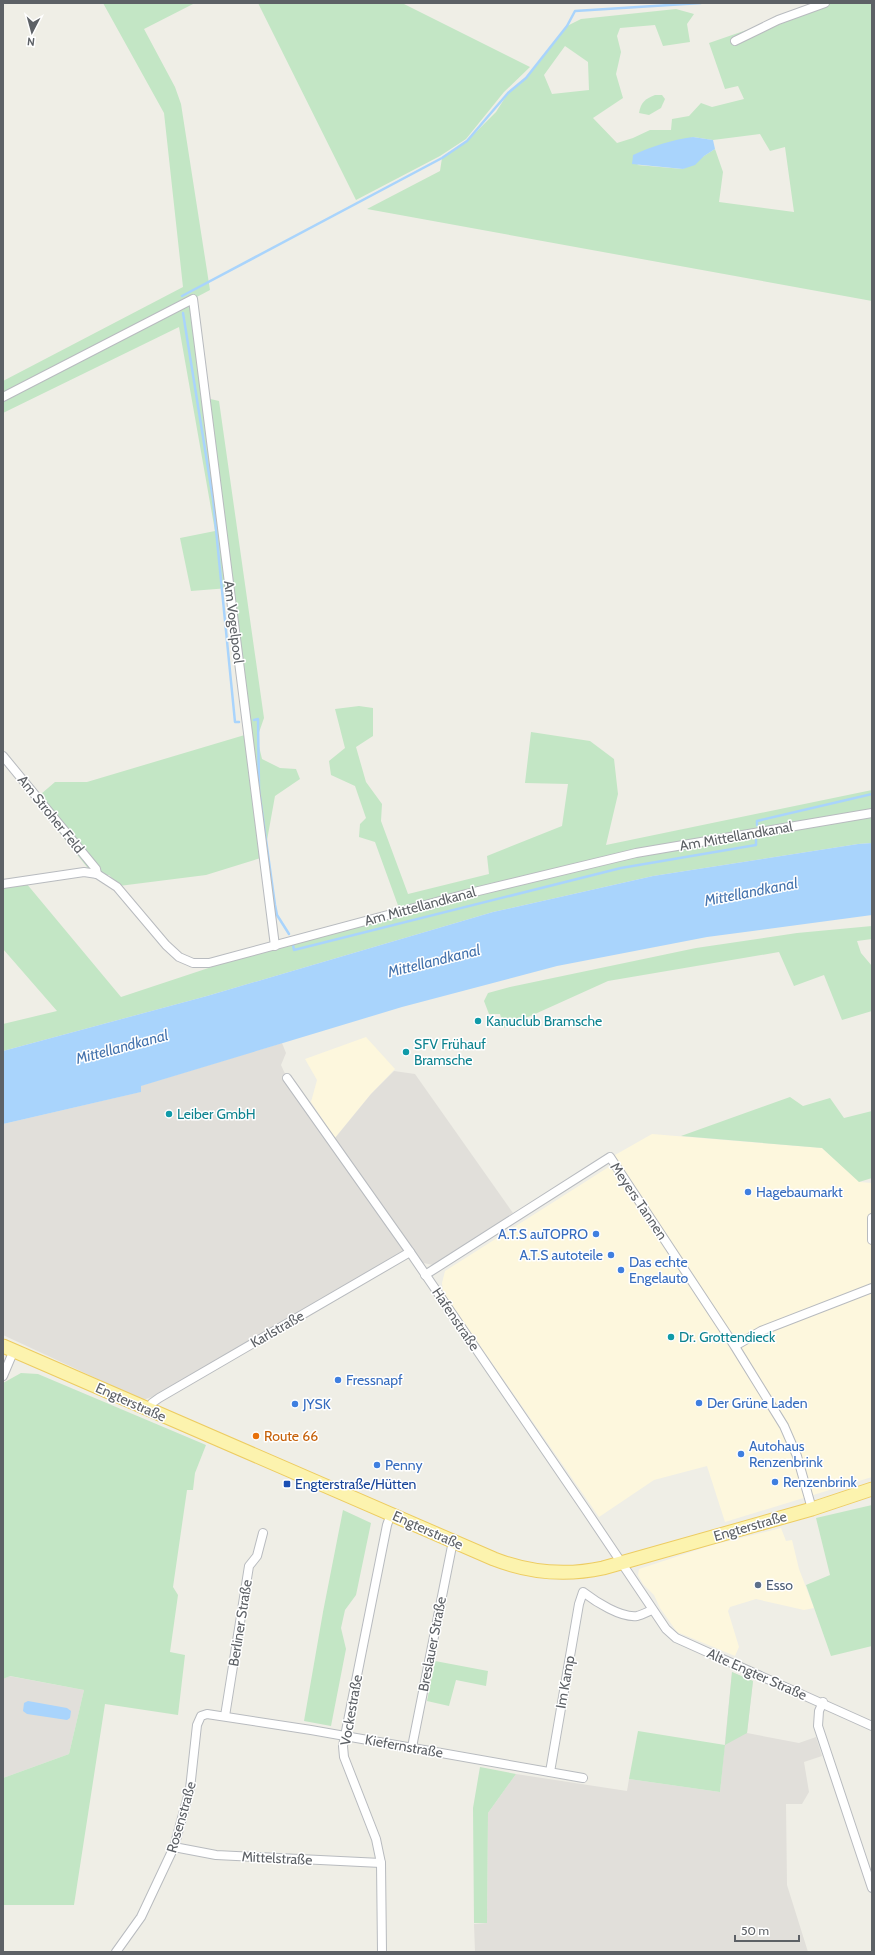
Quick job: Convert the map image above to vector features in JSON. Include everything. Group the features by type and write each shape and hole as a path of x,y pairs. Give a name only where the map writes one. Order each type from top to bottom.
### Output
{"main road":[{"name":"Engterstraße","path":"9,1348 507,1564 540,1571 561,1573 586,1572 812,1509 872,1489"}],"street":[{"path":"735,41 778,20 825,3"},
{"name":"Am Vogelpool","path":"3,397 193,299 275,946"},
{"name":"Am Stroher Feld","path":"3,756 96,869 97,874"},
{"name":"Am Mittellandkanal","path":"97,874 117,887 178,957 193,963 209,963 466,894 636,853 872,812"},
{"path":"3,884 84,872 97,874"},
{"name":"Hafenstraße","path":"288,1078 410,1252 621,1562"},
{"name":"Meyers Tannen","path":"425,1275 610,1157 735,1346 784,1426 797,1456 812,1509"},
{"path":"872,1218 872,1240"},
{"name":"Karlstraße","path":"149,1410 152,1403 159,1398 410,1252"},
{"path":"735,1346 761,1331 872,1288"},
{"path":"3,1376 9,1348"},
{"name":"Vockestraße","path":"382,1952 381,1863 376,1839 344,1758 345,1736 387,1525 391,1514"},
{"name":"Berliner Straße","path":"225,1716 249,1566 257,1556 263,1533"},
{"name":"Breslauer Straße","path":"412,1747 453,1541"},
{"name":"Alte Engter Straße","path":"621,1562 652,1610 666,1629 676,1638 823,1702 872,1726"},
{"name":"Im Kamp","path":"550,1772 578,1604 584,1592 597,1602 628,1616 639,1616 652,1610"},
{"path":"823,1702 819,1711 818,1726 872,1888"},
{"name":"Kiefernstraße","path":"201,1716 207,1714 225,1716 412,1747 583,1778"},
{"name":"Rosenstraße","path":"116,1952 140,1917 174,1847 191,1783 198,1725 201,1716"},
{"name":"Mittelstraße","path":"174,1847 216,1855 381,1863"}],"shaded area":[{"path":"366,1037 395,1069 371,1094 335,1138 311,1102 317,1080 305,1059"},
{"path":"282,1043 286,1053 281,1065 287,1078 410,1252 157,1395 143,1400 3,1335 3,1124 140,1092 140,1086"},
{"path":"394,1071 415,1074 513,1213 433,1265 419,1262 335,1138 371,1094"},
{"path":"652,1134 822,1148 860,1182 872,1183 872,1477 725,1522 707,1466 654,1480 599,1517 443,1292 442,1283 445,1271 618,1161 615,1155"},
{"path":"781,1528 786,1541 792,1540 799,1569 814,1608 804,1610 756,1599 730,1607 728,1611 739,1647 735,1656 677,1632 660,1608 654,1595 643,1584 638,1575 639,1569 712,1545"},
{"path":"732,1672 753,1681 747,1733 799,1743 816,1737 822,1756 804,1762 809,1792 802,1804 786,1804 787,1885 808,1952 475,1952 474,1924 487,1923 488,1813 516,1774 627,1791 629,1779 720,1792"},
{"path":"9,1676 84,1690 69,1754 3,1778 3,1679"}],"green space":[{"path":"103,3 195,3 144,29 175,87 181,104 210,290 193,299 206,398 219,401 264,718 257,738 262,759 280,768 296,769 300,779 275,796 264,857 206,875 119,886 109,875 94,876 34,800 55,782 87,782 248,734 229,588 191,591 180,538 215,531 179,327 3,413 3,381 183,287 164,113"},
{"path":"258,3 402,3 530,67 504,92 466,139 440,156 356,200"},
{"path":"825,3 872,3 872,301 367,209 440,171 442,158 467,141 496,112 508,93 526,78 567,26 581,19 676,9 694,14 687,24 690,42 663,46 655,25 620,28 617,36 621,52 616,74 623,98 593,118 617,143 633,138 650,130 671,130 672,119 689,116 701,103 712,107 744,99 738,86 725,89 709,43","holes":["565,46 588,62 589,90 552,94 544,75","760,134 770,151 785,147 794,212 719,202 723,172 715,149 683,169 637,165 693,137 713,140"]},
{"path":"655,95 662,95 665,99 661,108 649,115 639,113 644,101"},
{"path":"359,706 373,708 373,736 356,747 366,782 382,804 381,821 408,894 489,874 487,856 562,826 568,784 525,783 531,732 590,741 614,759 618,794 606,845 872,790 872,843 653,876 493,912 207,996 3,1051 3,1024 57,1011 3,949 3,887 26,883 121,997 275,946 400,911 375,842 359,837 360,824 366,818 355,786 331,775 329,761 345,748 335,709"},
{"path":"872,926 872,939 857,941 861,953 872,966 872,1011 842,1020 824,975 794,986 779,952 608,981 504,1028 500,1014 489,1014 484,1001 488,993 510,987 696,948 797,933"},
{"path":"790,1097 803,1106 830,1098 844,1118 872,1111 872,1178 859,1182 822,1148 681,1136"},
{"path":"21,1373 38,1374 206,1445 195,1473 193,1490 187,1490 173,1587 178,1595 170,1652 185,1655 178,1715 105,1704 74,1905 3,1905 3,1778 69,1754 84,1690 10,1676 3,1679 3,1383"},
{"path":"872,1505 872,1646 831,1656 806,1585 830,1575 816,1518"},
{"path":"343,1510 371,1523 356,1595 345,1610 341,1628 346,1649 331,1726 304,1721"},
{"path":"435,1661 488,1671 486,1686 456,1680 449,1706 427,1701"},
{"path":"732,1672 753,1681 747,1733 725,1745"},
{"path":"638,1731 725,1745 720,1792 629,1779"},
{"path":"480,1767 516,1774 488,1813 487,1923 474,1923 473,1808"}],"water":[{"path":"693,137 713,140 715,149 704,156 695,165 683,169 632,164 633,155 662,144"},
{"name":"Mittellandkanal","path":"872,843 872,915 707,937 557,966 402,1007 141,1086 141,1092 3,1124 3,1051 207,996 493,912 653,876"},
{"path":"28,1701 67,1708 71,1711 70,1718 67,1720 27,1714 23,1711 24,1703"}],"waterway":[{"path":"182,296 442,158 467,141 508,93 526,78 567,26 575,11 701,3"},
{"path":"183,313 213,499 235,722 239,722"},
{"path":"254,720 258,719 259,790 275,905 277,915 289,934"},
{"path":"757,825 757,821 872,794"},
{"path":"293,945 294,950 621,868 756,845 756,840"}],"place":[{"name":"Kanuclub Bramsche","path":"478,1021"},
{"name":"SFV Frühauf Bramsche","path":"406,1052"},
{"name":"Leiber GmbH","path":"169,1114"},
{"name":"Hagebaumarkt","path":"748,1192"},
{"name":"A.T.S auTOPRO","path":"596,1234"},
{"name":"A.T.S autoteile","path":"611,1255"},
{"name":"Das echte Engelauto","path":"621,1270"},
{"name":"Dr. Grottendieck","path":"671,1337"},
{"name":"Fressnapf","path":"338,1380"},
{"name":"Der Grüne Laden","path":"699,1403"},
{"name":"JYSK","path":"295,1404"},
{"name":"Route 66","path":"256,1436"},
{"name":"Autohaus Renzenbrink","path":"741,1454"},
{"name":"Penny","path":"377,1465"},
{"name":"Renzenbrink","path":"775,1482"},
{"name":"Engterstraße/Hütten","path":"287,1484"},
{"name":"Esso","path":"758,1585"}]}
